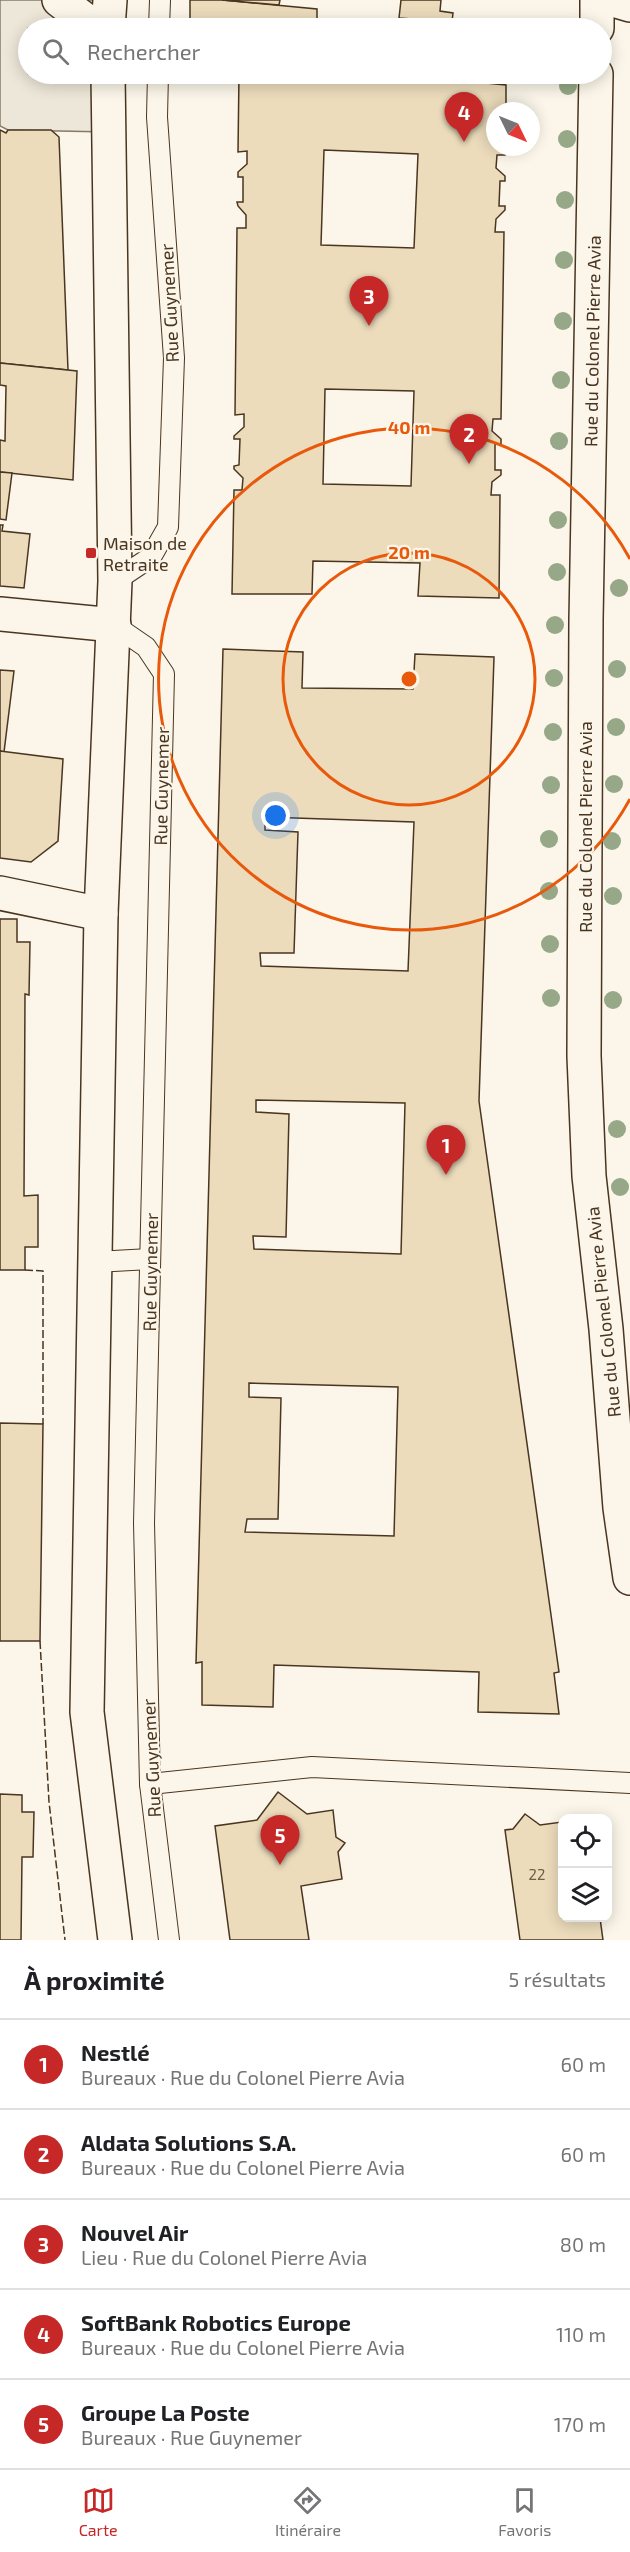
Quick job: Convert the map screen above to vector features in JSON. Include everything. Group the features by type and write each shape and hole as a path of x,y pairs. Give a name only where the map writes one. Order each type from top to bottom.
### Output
{"main road":[{"path":"59,0 83,18"},
{"path":"109,18 110,0"},
{"path":"597,0 597,18"},
{"path":"613,0 630,5"},
{"path":"108,84 115,581 101,915 87,1712 115,1940"},
{"name":"Rue du Colonel Pierre Avia","path":"596,84 586,632 584,1056 589,1176 606,1329 620,1508 630,1578"},
{"path":"0,615 114,625"},
{"path":"0,893 101,915"}],"lane":[{"path":"159,18 160,0"},
{"name":"Rue Guynemer","path":"115,581 151,557 168,527 174,358 157,117 158,84"},
{"name":"Rue Guynemer","path":"114,625 146,647 164,674 144,1523 150,1784 169,1940"},
{"path":"95,1262 150,1258"},
{"path":"150,1784 312,1767 630,1783"}],"shaded area":[{"path":"0,0 110,0 109,18 18,18 18,84 108,84 109,132 8,130 0,126"}],"building":[{"path":"190,0 222,0 317,9 317,18 190,18"},
{"path":"222,0 280,0 279,5"},
{"path":"401,0 441,0 440,11 453,13 452,18 399,18"},
{"path":"239,84 506,85 506,102 486,102 486,156 497,156 496,168 505,176 505,181 500,181 499,206 505,206 505,210 496,219 495,232 504,232 501,419 493,419 492,431 501,439 501,444 495,444 495,470 501,470 501,475 492,482 491,495 500,495 499,598 418,596 420,563 313,561 312,594 232,594 234,490 242,490 243,478 234,469 234,466 239,465 240,439 234,439 234,436 244,427 244,414 235,415 237,228 246,228 246,215 237,202 243,202 243,177 238,177 238,172 247,164 247,151 238,152","holes":["324,150 418,154 414,248 321,245","325,389 414,391 411,486 323,484"]},
{"path":"0,130 6,133 8,130 51,130 59,137 68,370 0,363"},
{"path":"0,363 77,371 73,480 0,472 0,440 5,441 6,386 0,385"},
{"path":"0,472 12,473 6,520 0,519"},
{"path":"0,525 3,525 2,531 30,534 24,588 0,586"},
{"path":"223,649 303,652 302,688 413,689 415,654 494,657 479,1101 559,1672 554,1673 559,1714 478,1712 479,1672 274,1665 273,1707 202,1705 202,1662 196,1663","holes":["265,817 414,822 408,971 261,966 260,953 294,953 298,832 265,830","256,1100 405,1103 401,1254 254,1249 253,1236 286,1237 289,1114 256,1112","249,1383 398,1387 394,1536 245,1532 247,1519 278,1519 281,1398 249,1397"]},
{"path":"0,670 14,671 4,752 0,751"},
{"path":"0,751 63,759 58,841 31,862 0,858"},
{"path":"0,919 17,919 17,942 30,942 29,995 25,994 24,1196 38,1195 38,1247 25,1247 25,1270 0,1270"},
{"path":"0,1423 43,1424 40,1641 0,1641"},
{"path":"278,1792 307,1814 333,1810 336,1837 345,1843 338,1852 342,1879 301,1886 309,1940 230,1940 215,1826 257,1820"},
{"path":"0,1794 22,1795 22,1812 34,1812 33,1857 22,1857 21,1940 0,1940"},
{"path":"525,1814 540,1825 558,1823 558,1922 601,1922 603,1940 520,1940 505,1830 513,1829"}],"fence":[{"path":"25,1270 43,1271 43,1424"},
{"path":"40,1641 49,1802 65,1940"}],"place":[{"name":"SoftBank Robotics Europe","path":"464,142"},
{"name":"Nouvel Air","path":"369,326"},
{"name":"Aldata Solutions S.A.","path":"469,464"},
{"name":"Maison de Retraite","path":"91,553"},
{"name":"Nestlé","path":"446,1175"},
{"name":"Groupe La Poste","path":"280,1865"}]}
